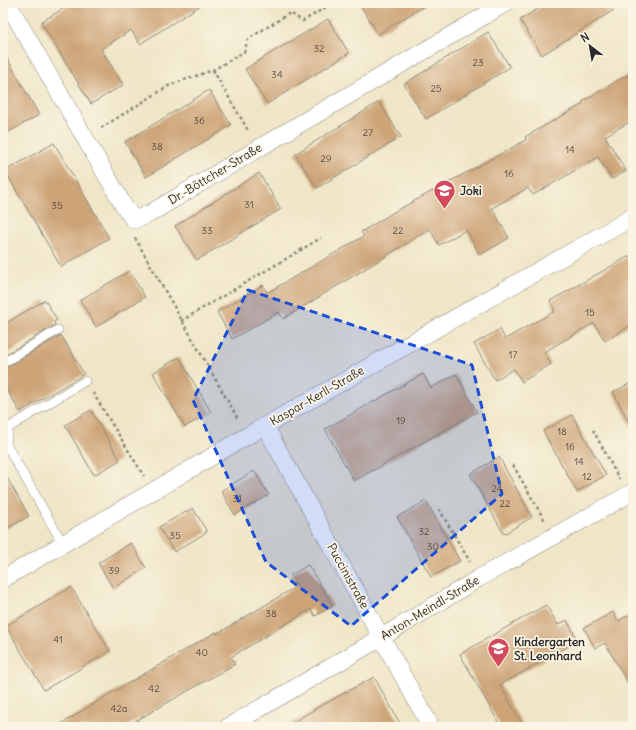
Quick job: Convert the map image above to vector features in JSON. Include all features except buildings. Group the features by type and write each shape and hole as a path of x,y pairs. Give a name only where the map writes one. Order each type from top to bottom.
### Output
{"street":[{"name":"Dr.-Böttcher-Straße","path":"134,220 149,214 506,3"},
{"path":"12,8 124,206 134,220"},
{"name":"Kaspar-Kerll-Straße","path":"3,579 247,436 633,216"},
{"name":"Puccinistraße","path":"265,426 431,727"},
{"name":"Anton-Meindl-Straße","path":"228,727 382,637 479,578 630,493"}],"lane":[{"path":"3,363 58,330"},
{"path":"62,544 6,444 5,424 86,380"}],"path":[{"path":"85,138 170,85 213,70 244,52 248,39 290,13 303,21 333,3"},
{"path":"213,70 259,148"},
{"path":"134,220 133,234 247,436"},
{"path":"181,321 321,238"},
{"path":"86,380 145,478"},
{"path":"593,430 630,493"},
{"path":"513,465 554,537"},
{"path":"439,509 479,578"}],"highlighted area":[{"path":"248,290 472,365 502,494 351,626 266,562 193,400"}],"place":[{"name":"Joki","path":"444,210"},
{"name":"Kindergarten St. Leonhard","path":"498,668"}]}
